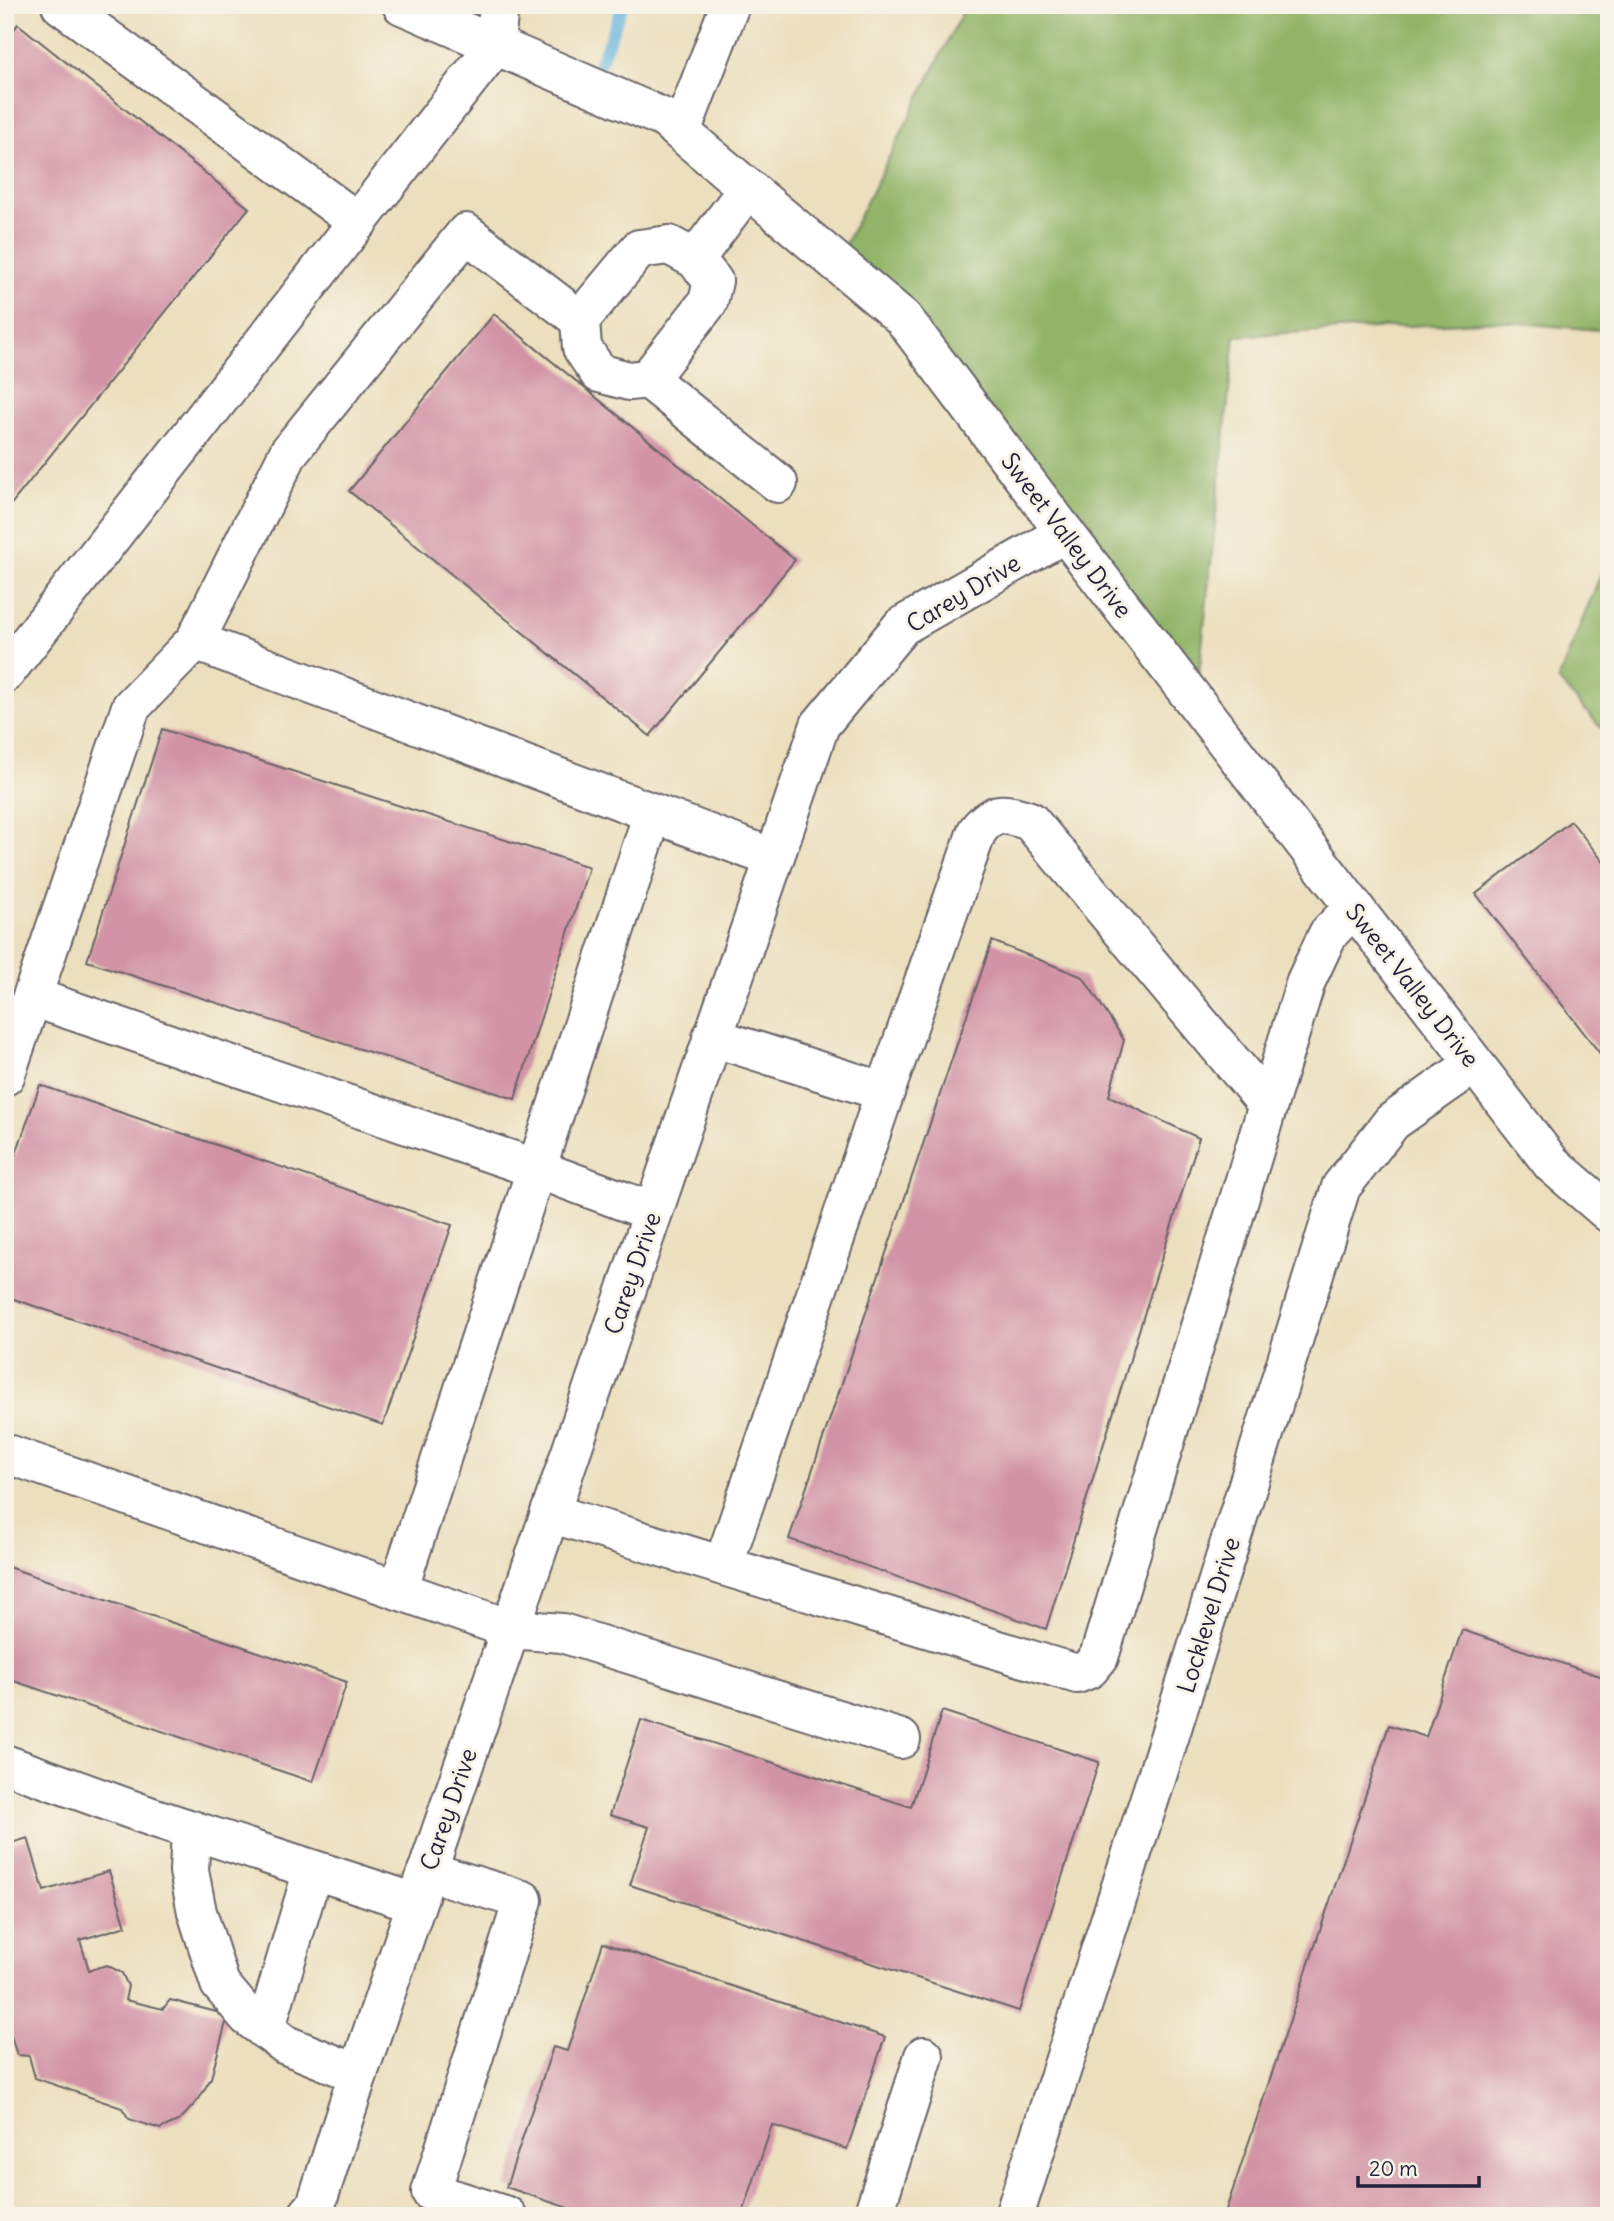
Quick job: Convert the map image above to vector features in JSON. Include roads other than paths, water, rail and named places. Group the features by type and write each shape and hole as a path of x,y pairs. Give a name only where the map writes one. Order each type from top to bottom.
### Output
{"street":[{"path":"61,5 358,222"},
{"name":"Sweet Valley Drive","path":"402,5 664,118 903,318 1065,533 1552,1164 1609,1213"},
{"path":"5,673 495,46 499,5"},
{"path":"681,132 730,5"},
{"path":"695,259 748,188"},
{"path":"5,1076 131,707 195,641 289,452 466,233 580,320"},
{"path":"648,379 708,302 713,281 695,259 669,245 639,249 580,320 582,348 599,373 629,381 648,379 778,483"},
{"name":"Carey Drive","path":"311,2214 820,725 902,626 1065,533"},
{"path":"195,641 774,858"},
{"path":"398,1590 653,813"},
{"path":"723,1566 885,1092 977,831 985,820 997,814 1030,821 1268,1105"},
{"path":"550,1513 1077,1674 1089,1669 1099,1657 1306,981 1328,934 1354,907"},
{"path":"32,997 537,1168 653,1212"},
{"path":"712,1037 885,1092"},
{"name":"Locklevel Drive","path":"1014,2216 1158,1773 1341,1187 1392,1122 1474,1064"},
{"path":"5,1453 510,1629 562,1633 901,1740"},
{"path":"5,1764 313,1870 523,1900 431,2192 507,2216"},
{"path":"191,1830 189,1871 197,1912 220,1984 247,2017 286,2045 358,2074"},
{"path":"265,2030 313,1870"},
{"path":"873,2216 924,2056"}],"waterway":[{"path":"600,63 623,5"}]}
